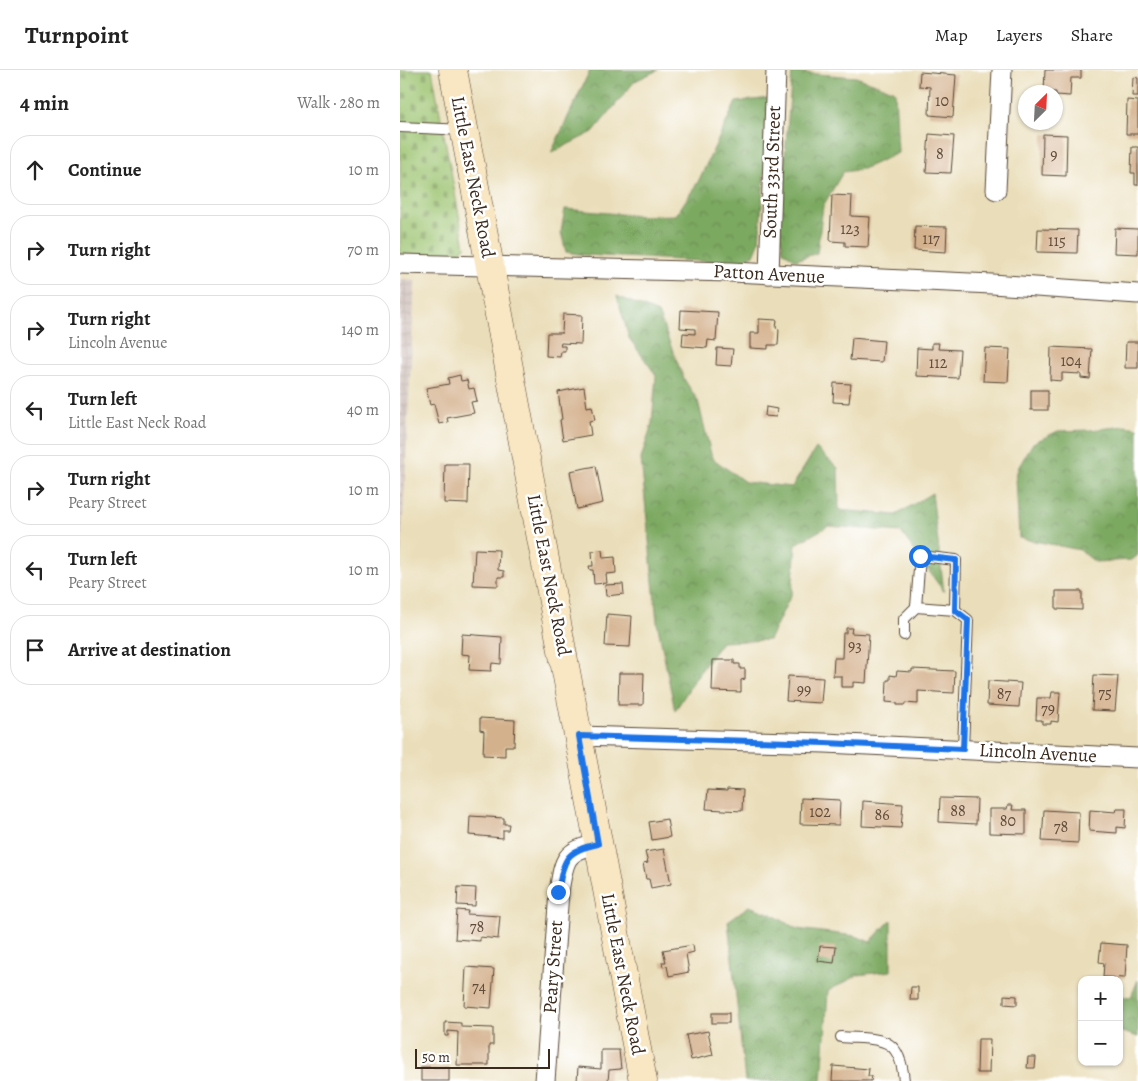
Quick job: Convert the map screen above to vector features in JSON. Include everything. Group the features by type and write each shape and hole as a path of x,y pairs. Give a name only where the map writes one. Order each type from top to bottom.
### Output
{"main road":[{"name":"Little East Neck Road","path":"453,70 643,1081"}],"street":[{"path":"996,190 1002,70"},
{"name":"South 33rd Street","path":"769,274 773,71"},
{"name":"Patton Avenue","path":"400,264 694,270 992,284 1138,294"},
{"name":"Lincoln Avenue","path":"579,736 825,743 1138,758"},
{"name":"Peary Street","path":"545,1081 558,892 563,867 568,857 575,850 598,844"}],"lane":[{"path":"400,127 464,130"},
{"path":"904,635 904,619 916,607 920,556 956,560 955,610"},
{"path":"916,607 955,610 968,620 963,749"},
{"path":"841,1037 882,1040 893,1046 902,1063 904,1081"}],"shaded area":[{"path":"400,279 415,280 400,574"}],"green space":[{"path":"400,70 432,70 465,247 454,257 400,254"},
{"path":"590,70 658,70 635,81 593,132 551,153"},
{"path":"792,72 856,77 895,91 898,153 863,169 843,172 823,206 817,253 796,260 783,251 779,227"},
{"path":"770,98 759,243 754,255 736,263 585,255 566,252 561,232 565,209 641,216 676,215 698,182 736,102"},
{"path":"617,296 658,313 684,379 698,401 712,458 745,482 792,487 816,448 838,468 839,510 896,515 932,493 944,592 901,532 828,526 796,544 792,593 769,640 722,642 697,676 675,711 657,622 641,459 652,423 656,375 629,338"},
{"path":"1125,426 1138,428 1138,555 1132,560 1095,562 1080,550 1019,538 1016,477 1018,468 1033,443 1058,431"},
{"path":"749,906 771,914 797,929 856,936 870,942 891,920 891,971 858,975 828,991 822,1081 745,1081 728,921"},
{"path":"1138,980 1138,1037 1123,1032 1123,996 1131,997"}],"building":[{"path":"1045,70 1081,70 1081,78 1071,78 1070,96 1063,96 1063,85 1044,85"},
{"path":"920,72 956,75 953,117 929,115 930,87 919,86"},
{"path":"1133,77 1138,78 1138,96 1132,96"},
{"path":"1127,100 1138,101 1138,134 1126,134"},
{"path":"929,134 954,136 951,173 926,172"},
{"path":"1043,134 1067,135 1066,176 1042,175"},
{"path":"1132,147 1138,147 1138,185 1135,185 1135,173 1131,173"},
{"path":"832,195 852,196 851,216 870,217 868,247 845,246 845,242 830,241"},
{"path":"915,226 947,227 946,252 914,250"},
{"path":"1115,228 1138,229 1138,254 1114,253"},
{"path":"1038,229 1078,230 1077,253 1037,252"},
{"path":"681,310 718,312 716,341 708,340 707,348 682,346 683,333 695,334 695,329 680,328"},
{"path":"563,314 582,315 581,344 561,343 560,346 565,346 565,351 561,351 560,357 546,356 547,333 562,333"},
{"path":"759,319 777,320 776,328 779,329 778,345 768,345 768,349 750,348 750,333 759,333"},
{"path":"852,338 884,341 882,362 850,360"},
{"path":"1126,342 1138,342 1138,368 1125,368"},
{"path":"932,343 939,343 938,349 960,350 958,378 916,376 917,348 932,349"},
{"path":"1051,347 1092,349 1090,379 1081,378 1081,374 1062,373 1062,381 1050,380"},
{"path":"717,348 733,349 731,366 716,365"},
{"path":"985,348 1010,349 1008,382 983,381"},
{"path":"460,375 461,381 467,380 469,389 474,388 477,401 471,402 474,413 447,418 448,422 439,424 434,404 430,405 426,388 449,384 448,378"},
{"path":"834,383 851,384 849,403 833,402"},
{"path":"584,387 587,407 592,406 595,420 589,421 591,435 563,440 558,392"},
{"path":"1031,390 1048,390 1048,410 1031,410"},
{"path":"766,407 777,409 776,417 765,416"},
{"path":"445,464 469,464 468,504 444,503"},
{"path":"596,466 603,503 577,509 570,471"},
{"path":"475,549 499,550 498,570 504,571 504,577 498,577 498,586 473,585"},
{"path":"602,550 603,558 615,557 616,573 606,574 607,583 594,584 593,570 590,570 589,566 593,566 592,551"},
{"path":"623,584 624,594 606,596 605,585"},
{"path":"1056,591 1082,591 1082,610 1056,609"},
{"path":"607,614 632,616 630,647 605,646"},
{"path":"846,628 852,628 851,633 869,634 866,683 853,682 853,687 841,687 841,676 833,676 834,658 842,658 843,633 846,633"},
{"path":"462,634 502,637 501,664 492,663 491,671 469,670 470,655 461,654"},
{"path":"713,660 734,660 734,664 740,664 740,669 745,669 745,679 741,680 741,692 712,691"},
{"path":"912,669 955,671 954,693 918,691 918,704 905,703 905,705 897,705 897,703 886,702 887,680 890,680 890,675 896,676 897,671 912,672"},
{"path":"619,673 644,673 643,705 618,705"},
{"path":"1094,675 1118,676 1115,711 1092,710"},
{"path":"788,676 823,678 821,703 786,701"},
{"path":"988,681 1021,683 1019,707 987,705"},
{"path":"1052,692 1060,692 1058,722 1051,721 1051,724 1042,724 1042,720 1036,720 1037,698 1051,698"},
{"path":"480,718 515,720 514,746 505,746 505,756 483,755 484,731 480,730"},
{"path":"727,789 743,790 742,811 706,809 708,790 727,791"},
{"path":"801,798 840,800 839,825 800,824"},
{"path":"940,798 977,799 976,824 939,822"},
{"path":"863,801 903,804 901,828 862,826"},
{"path":"1008,805 1013,805 1012,810 1026,810 1026,834 989,833 989,809 1007,809"},
{"path":"1117,809 1126,809 1125,828 1117,827 1117,833 1089,831 1090,810 1116,812"},
{"path":"1044,810 1079,812 1078,843 1042,841"},
{"path":"470,816 504,818 504,824 509,824 508,830 503,830 503,838 469,835"},
{"path":"667,819 670,837 652,840 649,822"},
{"path":"664,849 671,884 651,888 649,879 646,879 643,864 648,863 645,852"},
{"path":"458,887 476,888 475,906 457,905"},
{"path":"457,910 468,911 467,914 500,916 498,939 480,937 480,941 455,939"},
{"path":"1101,943 1127,945 1125,978 1123,976 1103,976 1104,963 1099,962"},
{"path":"693,945 694,952 686,954 689,972 669,976 667,966 663,967 662,962 666,962 663,950"},
{"path":"820,946 836,947 834,963 818,961"},
{"path":"466,967 494,969 491,1008 464,1006"},
{"path":"911,987 918,987 918,1000 910,1000"},
{"path":"1004,995 1017,996 1017,1005 1004,1004"},
{"path":"712,1013 729,1013 729,1023 712,1023"},
{"path":"445,1022 461,1023 461,1027 493,1028 493,1045 489,1045 489,1065 457,1065 458,1032 448,1031 448,1036 445,1036"},
{"path":"708,1031 713,1055 691,1060 686,1035"},
{"path":"978,1039 990,1039 989,1073 977,1073"},
{"path":"601,1050 619,1050 621,1069 609,1070 608,1081 577,1081 578,1067 601,1069"},
{"path":"1028,1057 1036,1057 1035,1068 1027,1068"},
{"path":"833,1066 869,1069 868,1076 872,1076 871,1081 832,1081"},
{"path":"421,1067 449,1067 449,1081 421,1081"}],"route":[{"path":"558,892 563,867 568,857 575,850 598,844 579,736 963,749 968,620 955,610 956,560 920,556"}]}
